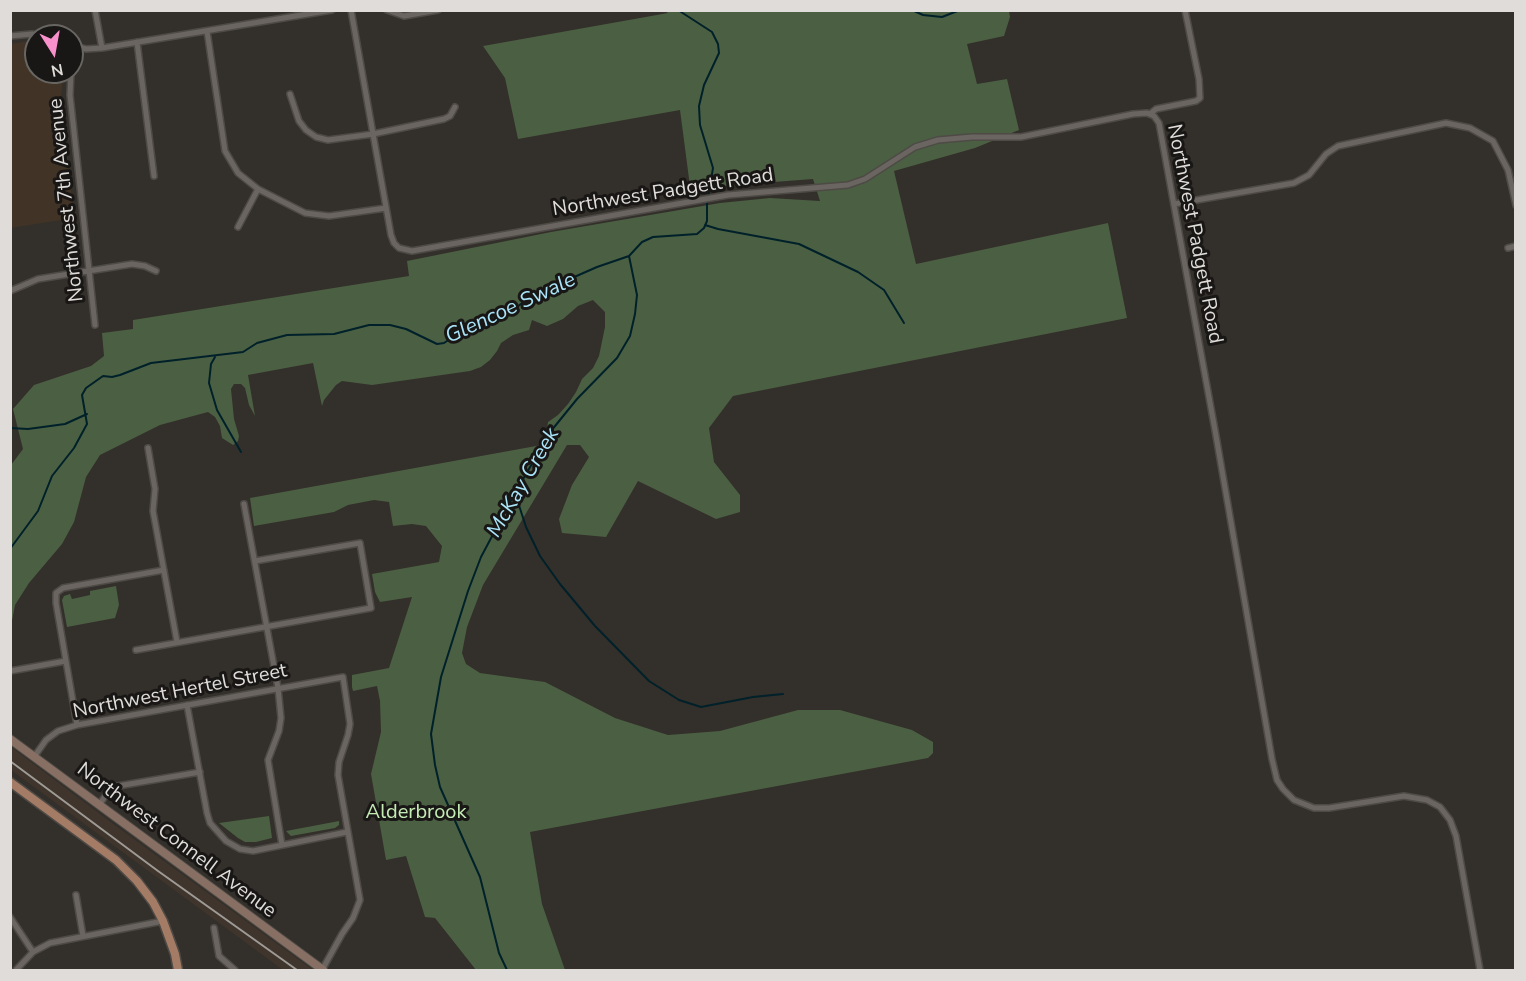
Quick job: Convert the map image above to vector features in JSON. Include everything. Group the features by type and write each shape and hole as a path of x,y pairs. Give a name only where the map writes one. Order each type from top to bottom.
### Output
{"main road":[{"path":"10,782 116,860 147,893 164,921 178,970"}],"street":[{"path":"95,10 102,48"},
{"path":"84,48 102,48 332,10"},
{"path":"207,30 225,152 238,173 258,189 305,213 329,216 386,208 351,10"},
{"path":"387,10 404,15 438,10"},
{"path":"1150,114 1156,109 1196,101 1200,98 1199,79 1185,10"},
{"path":"137,42 154,176"},
{"name":"Northwest 7th Avenue","path":"71,84 70,95 95,325"},
{"path":"290,94 299,121 306,130 316,137 328,140 373,134 444,119 450,116 455,107"},
{"name":"Northwest Padgett Road","path":"386,208 392,239 399,248 412,251 426,250 728,195 855,183 915,147 939,140 1021,137 1132,114 1150,114 1159,123 1277,780 1294,800 1314,808 1329,808 1404,796 1427,800 1440,807 1450,820 1456,836 1480,970"},
{"path":"1174,204 1294,183 1310,175 1326,154 1338,146 1447,123 1470,128 1493,141 1508,170 1515,205"},
{"path":"238,226 258,189"},
{"path":"1508,248 1515,246"},
{"path":"10,291 38,279 132,264 156,271"},
{"path":"148,448 155,489 153,511 177,642"},
{"path":"244,504 278,688 281,717 279,731 268,760 282,845"},
{"path":"136,650 370,608 360,543 255,561"},
{"path":"77,725 55,599 56,593 63,588 164,570"},
{"path":"10,671 66,661"},
{"name":"Northwest Hertel Street","path":"34,757 46,740 58,731 77,725 344,677 350,724 339,762 338,775 347,832"},
{"path":"187,705 210,823 226,841 247,851 347,832 360,900 354,918 342,933 322,970"},
{"name":"Northwest Connell Avenue","path":"10,739 322,970"},
{"path":"99,805 108,792 118,786 200,772"},
{"path":"75,895 83,936"},
{"path":"10,917 33,952"},
{"path":"16,970 33,952 50,943 164,921"},
{"path":"214,928 219,956 235,970"}],"shaded area":[{"path":"24,42 24,84 62,84 61,95 74,218 11,228 11,44"},
{"path":"11,747 313,970 283,970 11,770"}],"green space":[{"name":"Alderbrook","path":"665,11 1009,11 1010,17 1004,36 967,44 977,84 1007,79 1019,130 975,148 894,171 916,264 1108,223 1127,318 733,396 709,428 714,462 740,495 740,512 716,519 638,481 606,537 562,533 559,519 572,485 589,457 580,445 567,445 483,585 467,627 462,653 466,664 480,673 545,682 615,718 668,735 720,731 798,710 840,710 912,730 933,742 933,753 928,758 530,832 542,904 565,970 476,970 435,918 425,917 406,856 386,860 371,774 381,732 380,701 377,686 353,691 352,687 352,675 389,668 412,597 380,602 375,592 372,574 439,562 442,546 426,526 412,524 393,526 389,502 374,500 348,505 334,512 254,526 250,498 547,444 548,422 568,404 582,379 593,368 599,356 605,327 605,312 593,300 578,306 563,319 547,326 532,320 529,330 513,335 501,343 490,360 470,371 372,385 342,381 324,400 322,406 313,363 248,375 255,416 249,405 245,388 241,384 234,384 231,389 234,419 239,436 238,441 233,445 222,438 220,426 215,417 208,412 160,425 100,455 86,477 74,522 62,544 29,583 15,605 11,626 11,465 23,449 13,409 34,385 91,366 104,356 102,333 133,329 133,320 409,276 407,261 551,232 720,203 770,198 820,201 813,179 721,186 691,194 680,110 518,139 505,78 483,46 668,13"},
{"path":"116,586 119,605 115,618 67,627 62,600 64,596 70,594 72,599 90,595 90,591"},
{"path":"269,816 272,838 256,842 245,842 219,823"},
{"path":"339,821 339,825 335,828 291,836 286,831"}],"waterway":[{"name":"McKay Creek","path":"507,970 499,953 480,877 440,787 435,765 431,734 441,677 481,557 515,493 551,431 577,399 617,358 630,336 637,295 629,256 642,242 653,237 697,234 704,228 707,221 707,204 713,168 700,125 699,106 704,85 719,53 718,44 712,32 678,10"},
{"path":"912,10 923,15 942,17 960,10"},
{"path":"705,225 799,244 858,272 884,290 904,323"},
{"name":"Glencoe Swale","path":"10,549 38,511 52,476 74,448 87,424 82,395 86,388 103,376 120,375 151,363 243,352 257,343 287,335 334,334 369,325 390,325 406,329 437,344 444,343 484,319 512,311 531,296 597,267 629,256"},
{"path":"215,357 211,364 209,383 217,410 241,452"},
{"path":"10,428 28,429 65,424 87,414"},
{"path":"515,493 526,527 540,556 595,626 649,681 679,700 701,707 783,694"}],"railway":[{"path":"10,761 297,970"}]}
